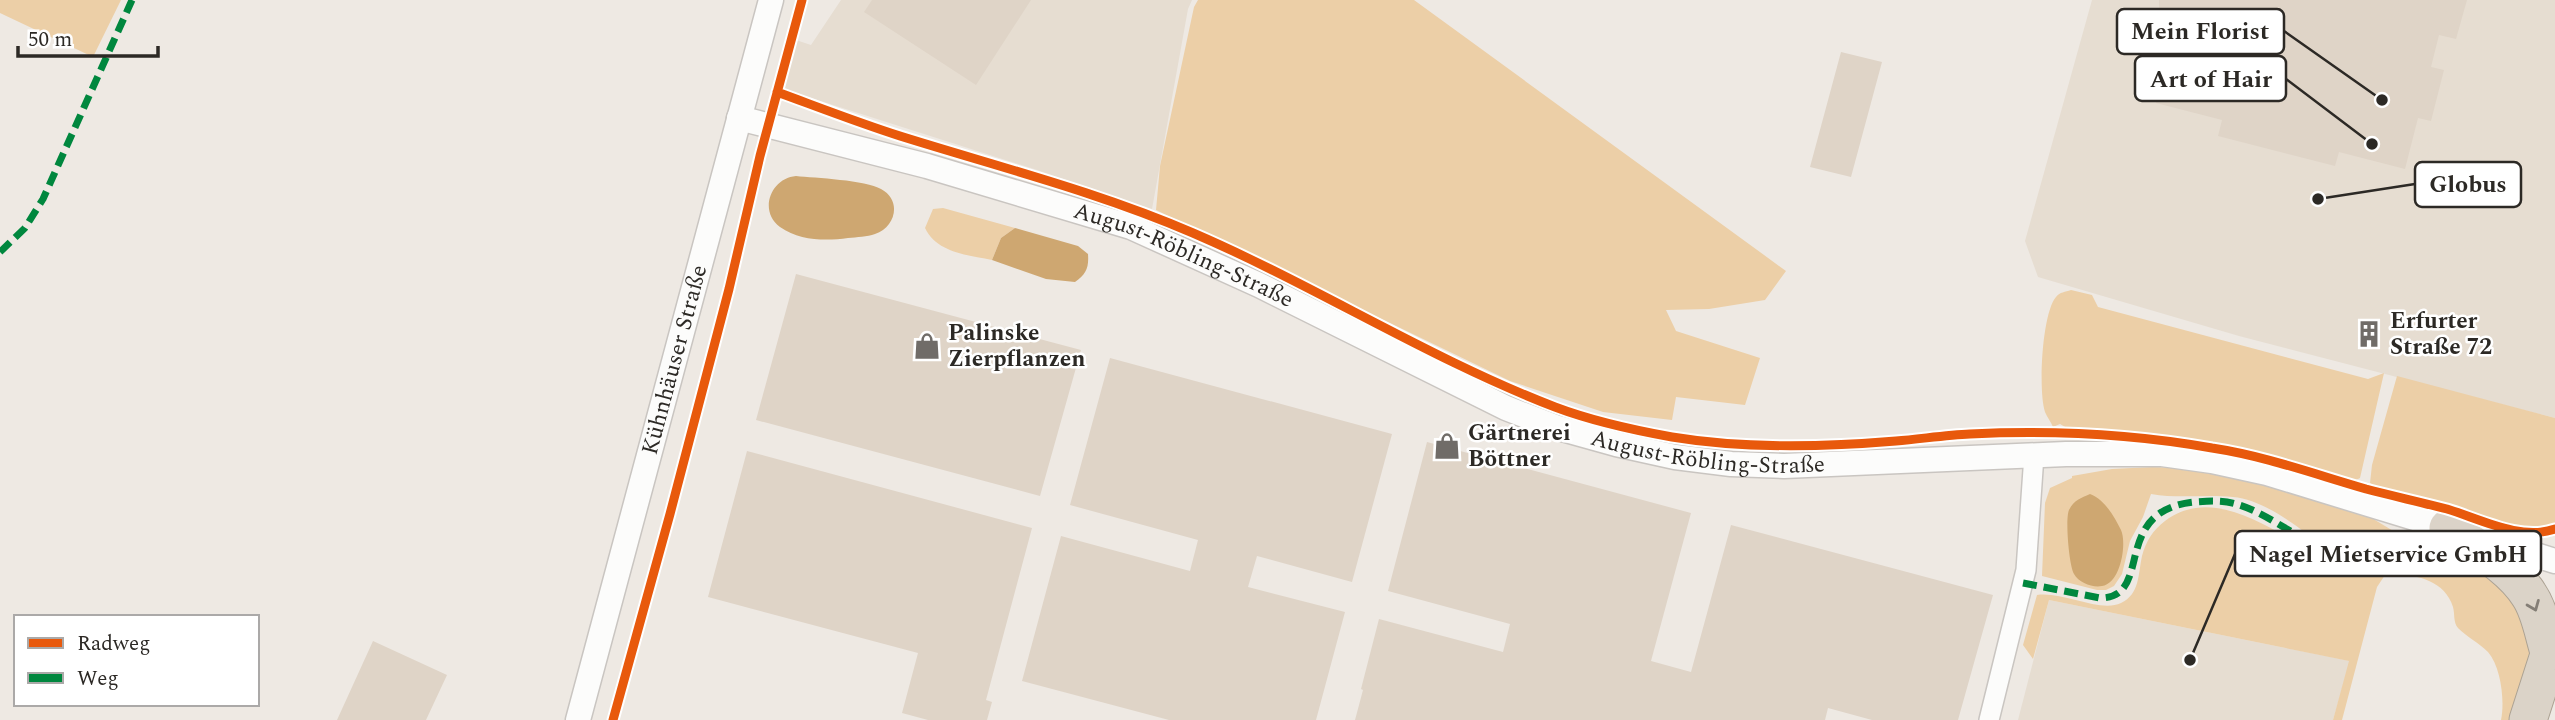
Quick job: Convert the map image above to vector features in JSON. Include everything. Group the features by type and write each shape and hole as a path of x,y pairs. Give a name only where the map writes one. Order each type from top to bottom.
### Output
{"highway":[{"path":"2448,528 2510,574 2529,594 2552,644 2528,720"}],"street":[{"name":"Kühnhäuser Straße","path":"578,720 771,0"},
{"name":"August-Röbling-Straße","path":"739,118 927,166 1131,227 1259,285 1506,408 1555,427 1616,444 1675,457 1731,464 1784,466 2034,455 2162,454 2267,473 2555,561"},
{"path":"1989,720 2026,570 2034,455"}],"shaded area":[{"path":"0,0 121,0 93,57 0,13"},
{"path":"841,0 1192,0 1188,9 1152,209 783,89 796,40 811,45"},
{"path":"1198,0 1414,0 1786,271 1765,300 1709,309 1666,310 1676,331 1760,358 1745,405 1676,397 1672,420 1603,412 1510,381 1156,210 1160,166 1194,7"},
{"path":"2092,0 2555,0 2555,418 2239,336 2038,277 2025,241"},
{"path":"796,176 853,181 881,189 892,200 892,220 882,231 862,237 822,240 788,232 773,220 770,213 770,196 780,183"},
{"path":"943,208 1015,228 1001,238 992,260 954,252 937,243 925,228 933,209"},
{"path":"1015,228 1078,246 1088,254 1084,273 1075,282 1046,279 992,260 1001,238"},
{"path":"2071,290 2092,295 2098,307 2368,379 2384,373 2360,478 2352,482 2281,460 2208,443 2137,434 2072,431 2060,424 2053,427 2045,412 2042,387 2047,319 2056,297"},
{"path":"2397,376 2555,418 2555,526 2538,529 2508,525 2377,489 2370,483 2372,465"},
{"path":"2190,468 2231,475 2365,514 2405,538 2438,553 2488,570 2506,581 2532,641 2514,720 2501,720 2502,694 2496,666 2488,652 2458,628 2449,597 2442,589 2425,579 2405,575 2385,575 2377,587 2342,720 2333,720 2349,661 2049,600 2033,659 2023,645 2037,595 2058,596 2092,604 2121,603 2135,589 2142,556 2150,536 2165,521 2182,512 2216,508 2234,512 2268,526 2300,544 2306,533 2290,521 2252,501 2223,496 2151,494 2130,541 2122,574 2114,586 2097,590 2042,576 2045,503 2050,488 2072,476 2112,469"},
{"path":"2090,494 2108,509 2123,536 2123,553 2118,570 2109,583 2102,586 2091,585 2076,577 2068,542 2069,510 2075,502"},
{"path":"2049,600 2350,661 2333,720 2018,720"}],"building":[{"path":"872,0 1031,0 976,85 864,12"},
{"path":"2159,0 2467,0 2456,39 2439,35 2431,67 2444,70 2431,121 2418,118 2405,169 2339,152 2335,166 2218,136 2222,120 2156,103 2166,66 2141,60 2144,46 2134,44 2139,24 2160,30"},
{"path":"1841,52 1882,62 1851,177 1810,167"},
{"path":"796,274 1081,350 1040,496 756,420"},
{"path":"1110,358 1392,434 1352,582 1257,556 1248,587 1345,612 1316,720 1169,720 1022,681 1061,536 1190,571 1198,540 1070,505"},
{"path":"1427,442 1691,513 1651,661 1691,672 1731,525 1993,595 1958,720 1872,720 1828,708 1825,720 1355,720 1379,619 1503,652 1510,624 1388,591"},
{"path":"747,451 1032,528 986,700 992,702 987,720 928,720 902,713 918,653 708,597"},
{"path":"373,641 447,675 426,720 337,720"}],"marked path":[{"path":"0,252 25,228 43,199 132,0"},
{"path":"2023,583 2100,598 2116,594 2126,584 2141,536 2151,521 2168,509 2194,502 2220,501 2244,507 2299,536"}],"cycle path":[{"path":"613,720 670,514 802,0"},
{"path":"777,92 885,131 1085,192 1157,218 1239,254 1509,388 1569,412 1613,425 1699,441 1784,446 1841,445 2000,433 2092,434 2152,439 2251,456 2447,509 2515,531 2542,532 2555,529"}],"place":[{"name":"Mein Florist","path":"2382,100"},
{"name":"Art of Hair","path":"2372,144"},
{"name":"Globus","path":"2318,199"},
{"name":"Erfurter Straße 72","path":"2369,334"},
{"name":"Palinske Zierpflanzen","path":"927,346"},
{"name":"Gärtnerei Böttner","path":"1447,446"},
{"name":"Nagel Mietservice GmbH","path":"2190,660"}]}
